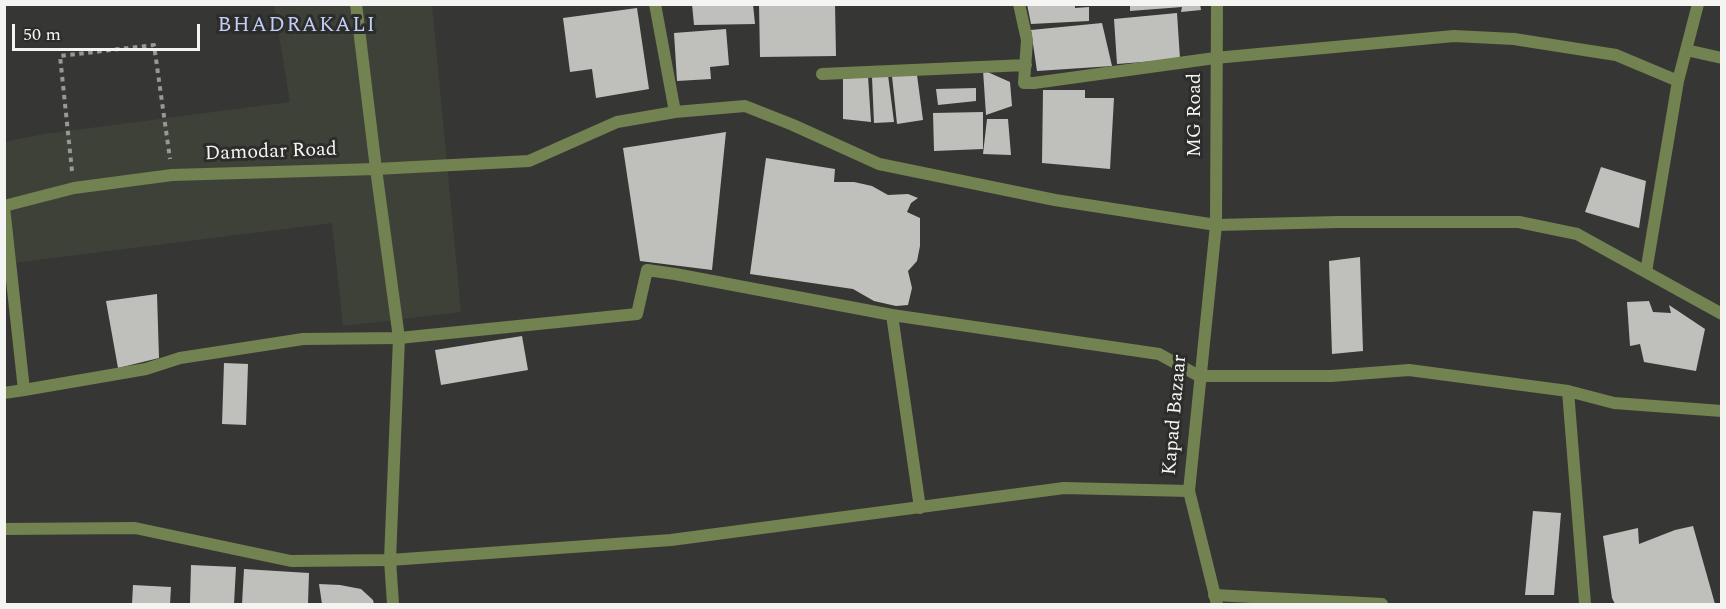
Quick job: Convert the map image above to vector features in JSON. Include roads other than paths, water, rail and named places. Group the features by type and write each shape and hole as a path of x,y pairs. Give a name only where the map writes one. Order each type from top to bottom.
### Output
{"street":[{"path":"356,4 399,338 390,560 393,604"},
{"path":"655,4 675,111"},
{"path":"1019,4 1027,40 1024,83 1215,58 1454,36 1514,39 1616,55 1678,81"},
{"name":"MG Road","path":"1216,225 1217,4"},
{"path":"1646,272 1678,81 1698,4"},
{"path":"1686,50 1722,58"},
{"path":"822,74 1026,65"},
{"name":"Damodar Road","path":"4,207 74,188 172,175 376,169 529,161 617,122 675,111 745,106 879,164 1055,200 1216,225 1519,222 1576,234 1722,314"},
{"path":"4,207 24,390"},
{"name":"Kapad Bazaar","path":"1215,600 1189,491 1216,225"},
{"path":"4,393 146,369 180,358 303,339 399,338 637,314 647,270 892,315 1159,354 1199,376 1331,376 1409,370 1569,391 1614,403 1722,411"},
{"path":"892,315 920,507"},
{"path":"1569,391 1585,604"},
{"path":"4,529 135,528 291,561 390,560 672,540 1064,488 1189,491"},
{"path":"1215,600 1382,604"}],"district":[{"name":"BHADRAKALI","path":"297,27"}]}
